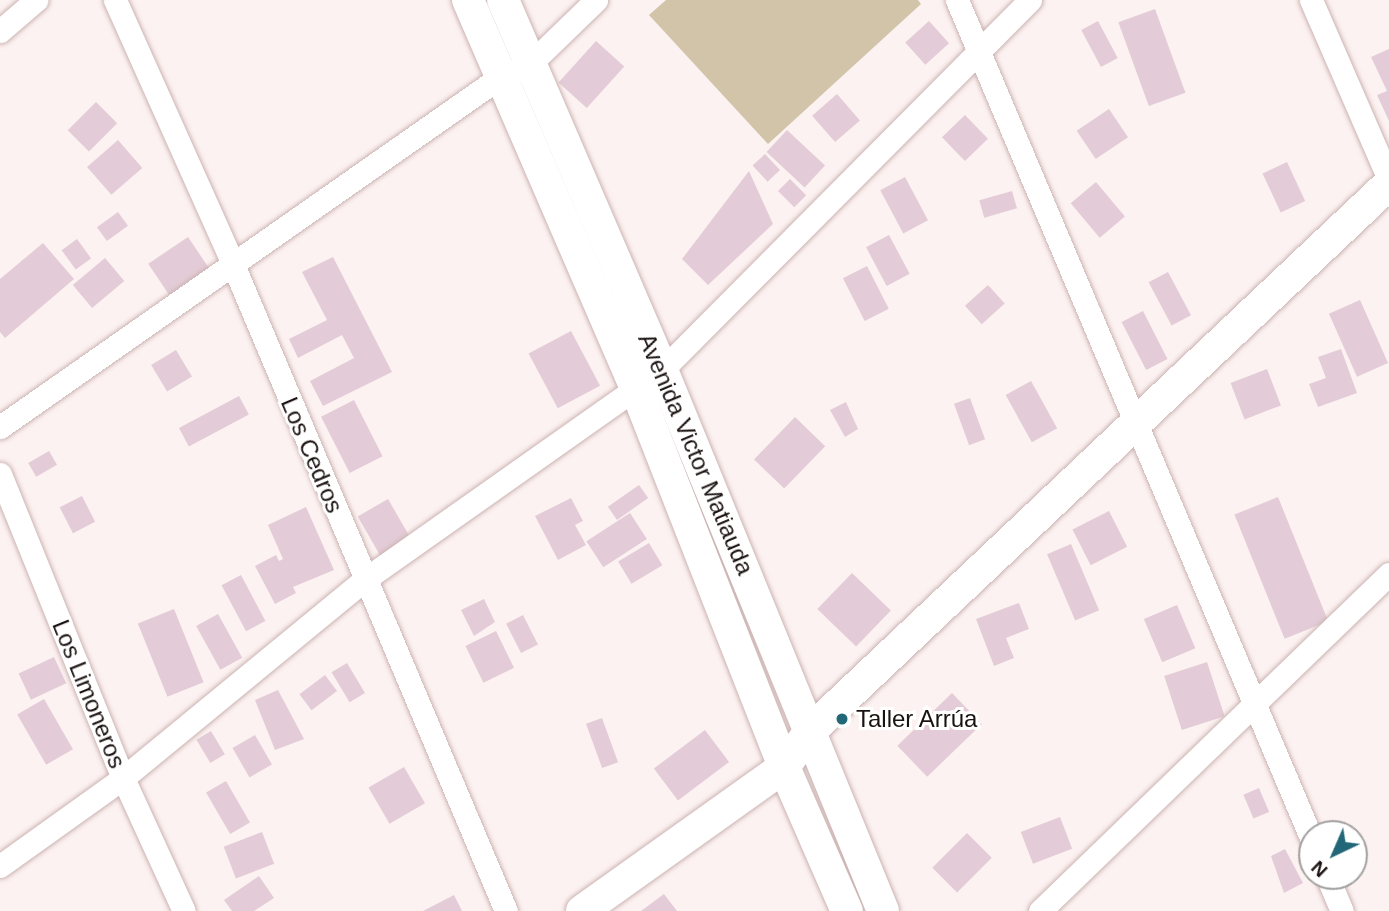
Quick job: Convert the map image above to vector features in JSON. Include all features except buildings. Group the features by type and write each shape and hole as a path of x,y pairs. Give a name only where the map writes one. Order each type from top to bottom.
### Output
{"main road":[{"name":"Avenida Victor Matiauda","path":"468,0 636,389 784,767 847,911"},
{"name":"Avenida Victor Matiauda","path":"503,0 662,370 883,911"},
{"path":"582,911 784,767 810,731 1389,181"}],"street":[{"path":"0,31 36,0"},
{"name":"Los Cedros","path":"115,0 232,262 506,911"},
{"path":"0,427 232,262 500,77 530,64 597,0"},
{"path":"957,0 1304,820"},
{"path":"0,866 123,778 364,580 662,370 978,49 1030,0"},
{"path":"1311,0 1389,181"},
{"name":"Los Limoneros","path":"0,474 123,778 184,911"},
{"path":"1040,911 1389,574"},
{"path":"1333,890 1342,911"}],"shaded area":[{"path":"666,0 918,0 921,4 768,144 649,15"}],"place":[{"name":"Taller Arrúa","path":"842,719"}]}
